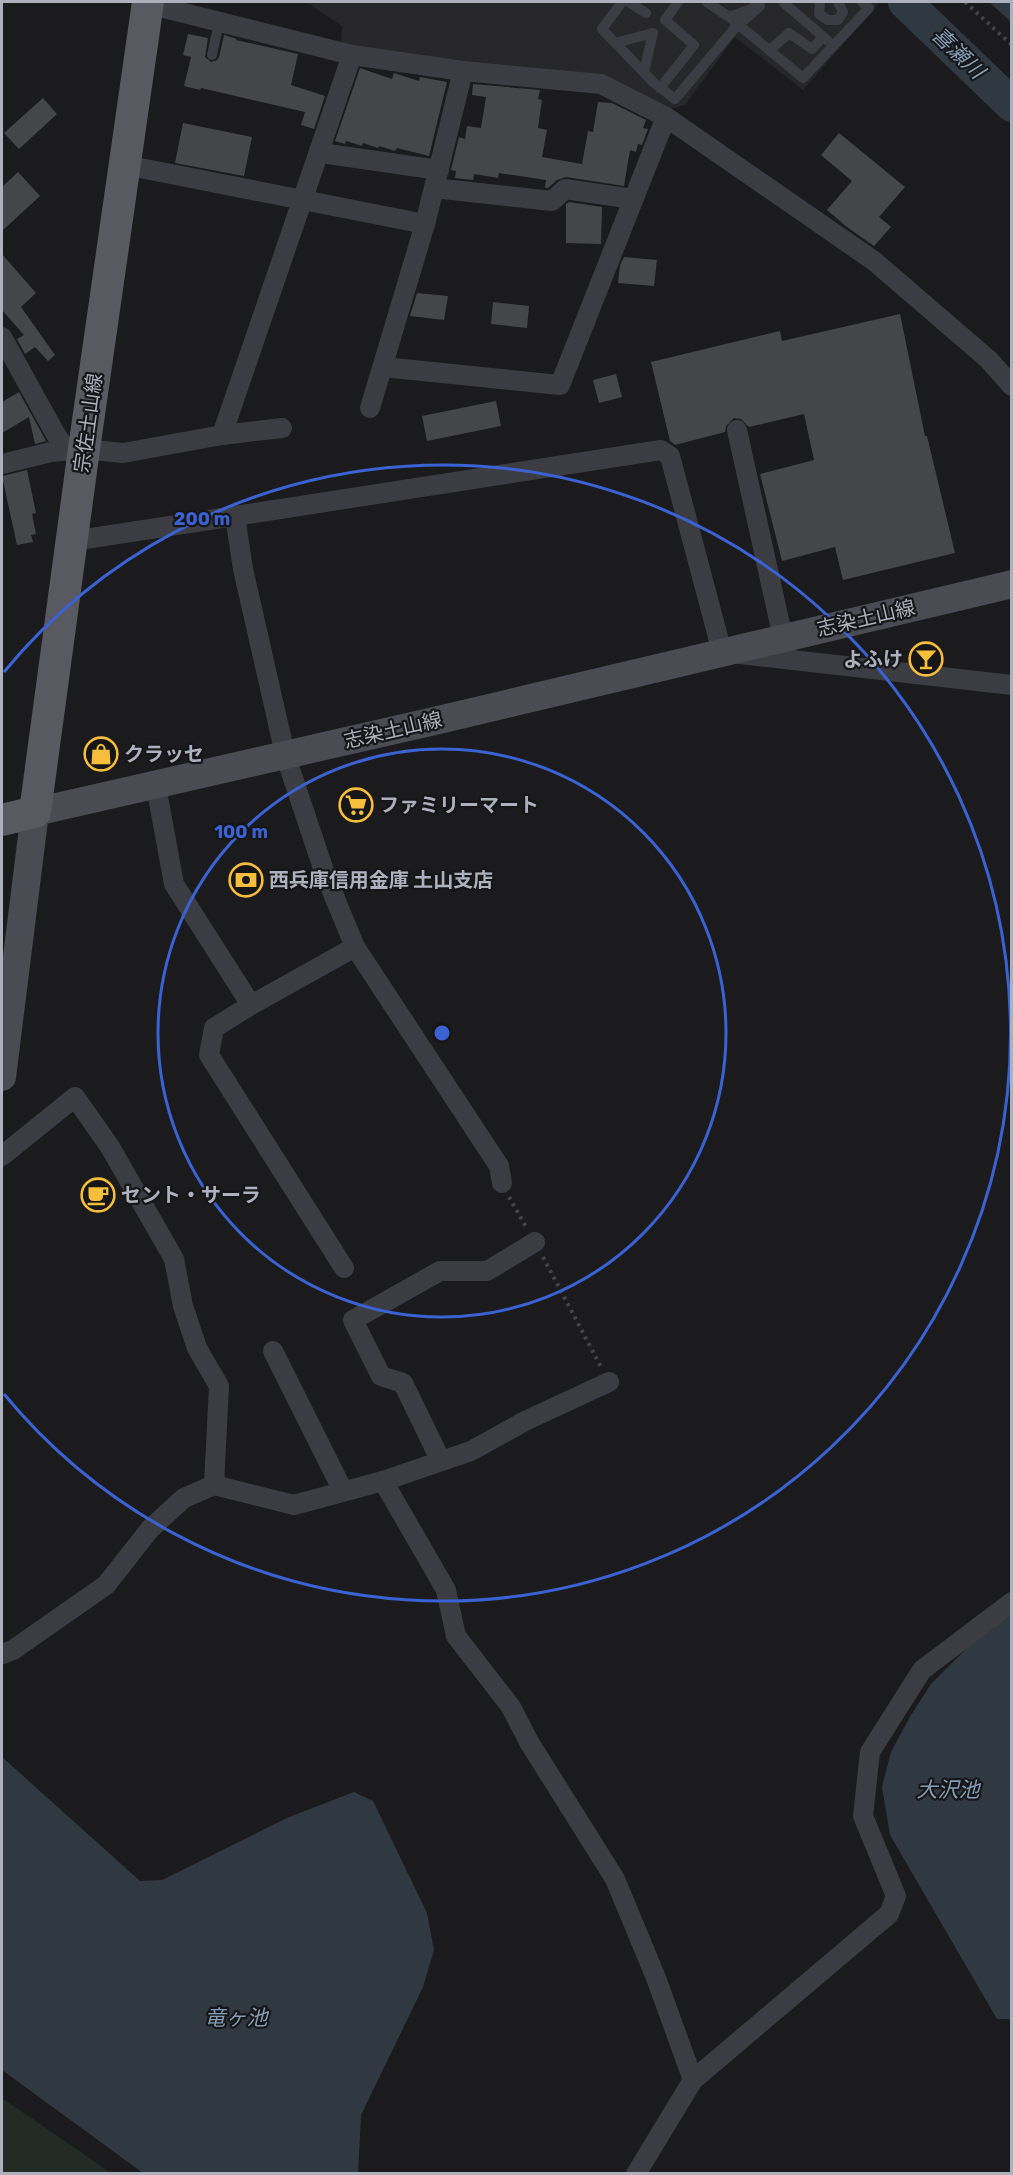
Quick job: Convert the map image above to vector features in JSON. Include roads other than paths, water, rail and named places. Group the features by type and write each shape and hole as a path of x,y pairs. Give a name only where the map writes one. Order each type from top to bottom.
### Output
{"main road":[{"name":"宗佐土山線","path":"35,812 72,541 75,450 125,165 148,3"},
{"name":"志染土山線","path":"35,812 442,720 1011,584"},
{"path":"2,820 35,812 2,1077"}],"street":[{"path":"148,3 352,55 463,70 601,84 666,117 874,261 989,360 1011,386"},
{"path":"222,435 352,55"},
{"path":"370,408 425,224 463,70"},
{"path":"383,367 560,386 666,117"},
{"path":"328,154 436,179 508,188 552,201 565,189 633,199"},
{"path":"125,165 425,224"},
{"path":"2,337 55,433 75,450"},
{"path":"2,464 75,450 123,453 222,435 282,428"},
{"path":"737,430 783,638"},
{"path":"72,541 661,450 670,456 722,652 1011,686"},
{"path":"235,516 243,569 285,754 325,874 355,947 499,1166 502,1183"},
{"path":"156,786 174,884 251,1005"},
{"path":"344,1268 209,1055 214,1028 355,947"},
{"path":"2,1156 75,1097 110,1147 174,1258 183,1306 197,1348 219,1386 214,1485"},
{"path":"441,1461 403,1383 381,1376 353,1320 440,1270 487,1271 535,1242"},
{"path":"273,1351 343,1491"},
{"path":"2,1654 13,1650 106,1585 150,1529 184,1498 214,1485 294,1505 383,1481 471,1451 525,1421 609,1382"},
{"path":"383,1481 446,1590 456,1636 511,1707 529,1742 615,1879 656,1978 693,2080"},
{"path":"636,2174 693,2080 888,1914 896,1896 863,1816 870,1752 922,1670 1011,1602"}],"lane":[{"path":"622,2 602,29 660,88 675,99 759,3"},
{"path":"629,2 646,13"},
{"path":"660,88 694,45 665,20 678,2"},
{"path":"707,2 740,24 803,78 869,8 862,2"},
{"path":"783,2 834,46"},
{"path":"819,2 819,14 828,20 838,20 849,29"},
{"path":"838,2 843,12 838,20"},
{"path":"729,17 759,3"},
{"path":"212,55 219,22"},
{"path":"615,43 653,33 644,72"},
{"path":"770,50 789,33 812,49 823,37"}],"water":[{"path":"989,2 1011,2 1011,22"},
{"name":"大沢池","path":"1011,1610 1011,2023 1009,2019 997,2019 890,1835 882,1787 891,1752 931,1684 989,1626"},
{"name":"竜ヶ池","path":"2,1757 140,1881 162,1880 287,1818 354,1792 373,1801 427,1913 434,1950 423,1987 361,2115 358,2173 143,2173 2,2070"}],"waterway":[{"name":"喜瀬川","path":"905,2 1012,105"}],"place":[{"name":"よふけ","path":"926,659"},
{"name":"クラッセ","path":"101,754"},
{"name":"ファミリーマート","path":"356,805"},
{"name":"西兵庫信用金庫 土山支店","path":"246,880"},
{"name":"セント・サーラ","path":"98,1195"}]}
